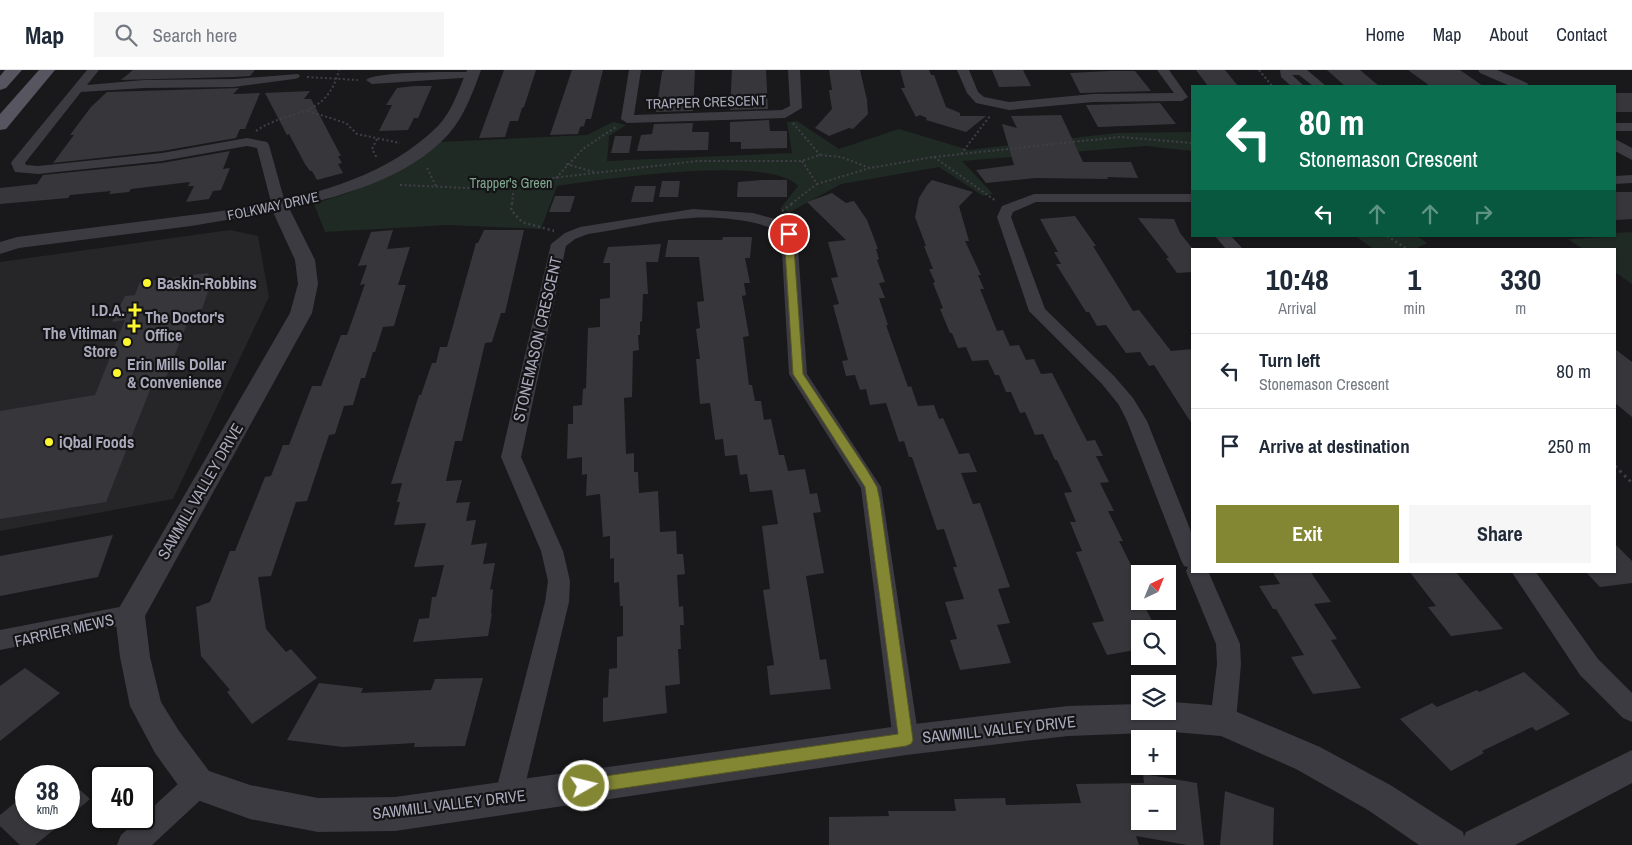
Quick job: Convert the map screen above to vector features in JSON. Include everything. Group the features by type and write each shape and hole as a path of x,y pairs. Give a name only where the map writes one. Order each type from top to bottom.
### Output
{"main road":[{"path":"0,85 14,70"},
{"path":"0,125 48,70"}],"street":[{"name":"SAWMILL VALLEY DRIVE","path":"93,70 79,90 18,163 20,169 38,170 162,157 243,143 262,145 266,152 280,206 305,260 308,284 301,313 130,615"},
{"name":"TRAPPER CRESCENT","path":"635,70 627,120 785,114 796,108 794,70"},
{"path":"963,70 973,93 980,100 997,105 1023,106 1093,98 1182,97 1163,70"},
{"path":"1485,70 1520,85"},
{"path":"1297,85 1285,74 1285,71 1302,72 1319,85"},
{"path":"372,80 473,72"},
{"name":"FOLKWAY DRIVE","path":"6,244 218,217 280,206 324,195 364,181 422,149 450,122 462,101 473,72"},
{"path":"79,90 144,84 234,82 293,76"},
{"path":"1616,127 1632,127"},
{"path":"1616,145 1632,155"},
{"path":"1616,180 1632,179"},
{"path":"1191,198 1034,198 1007,209 1004,217 1037,311 1108,380 1126,402 1137,421 1191,557"},
{"name":"STONEMASON CRESCENT","path":"508,798 557,602 559,581 552,551 511,456 559,244 570,236 585,230 693,214 753,217 781,225 789,234 798,374 871,487 906,740"},
{"path":"1223,237 1234,248"},
{"path":"1198,573 1228,644 1223,721"},
{"path":"1523,573 1589,667 1632,710"},
{"path":"130,615 135,658 146,706 168,742 198,784 131,845"},
{"name":"FARRIER MEWS","path":"5,642 130,615"},
{"name":"SAWMILL VALLEY DRIVE","path":"198,784 250,802 318,815 395,814 906,740 1068,721 1173,717 1223,721 1308,758 1380,798 1450,845"},
{"path":"1479,845 1632,766"}],"path":[{"path":"243,143 264,124 308,111 328,93 338,78 339,70"},
{"path":"1259,70 1271,85"},
{"path":"293,76 372,80"},
{"path":"961,154 981,130 997,105"},
{"path":"308,111 346,123 357,134 407,145"},
{"path":"785,114 820,155"},
{"path":"556,178 566,164 590,143 627,120"},
{"path":"770,221 817,184 870,168 933,157 1120,137 1191,143"},
{"path":"400,185 467,188 698,162 802,161 820,155 841,157 870,168"},
{"path":"933,157 1007,209"},
{"path":"802,161 817,184"},
{"path":"566,164 597,173"},
{"path":"427,168 436,186"},
{"path":"514,184 511,210 522,222 570,236"},
{"path":"1389,237 1406,248"},
{"path":"1616,467 1632,483"}],"shaded area":[{"path":"230,230 258,236 269,297 173,499 0,531 0,262"}],"green space":[{"name":"Trapper's Green","path":"797,121 839,149 899,129 969,150 1117,133 1191,132 1191,151 1146,146 962,161 993,194 983,196 939,167 841,184 790,212 780,209 798,186 782,177 755,172 721,170 609,179 557,186 541,229 448,225 325,232 314,204 351,192 389,176 440,142 587,135 613,122 626,125 609,136 607,161 792,153 787,122"},
{"path":"1632,232 1632,284 1616,273 1616,248 1582,248 1568,239 1616,237 1616,233"},
{"path":"1357,237 1418,237 1427,243 1417,248 1372,248"}],"building":[{"path":"133,70 255,70 250,76 121,80"},
{"path":"504,70 536,70 518,121 510,121 505,137 479,138"},
{"path":"572,70 603,70 591,119 586,119 584,126 580,127 578,134 550,135"},
{"path":"664,70 695,70 693,111 656,112 662,72"},
{"path":"732,70 766,70 768,109 730,110"},
{"path":"829,70 860,70 867,100 868,114 853,129 849,128 829,136 815,128 832,109 829,90 832,90"},
{"path":"900,70 929,70 931,75 934,75 946,107 960,113 960,116 986,116 966,132 926,120 927,118 920,115 916,117 901,88 905,88"},
{"path":"992,70 1023,70 1031,86 999,87"},
{"path":"1196,70 1225,70 1237,85 1207,85"},
{"path":"1327,70 1360,70 1378,85 1344,85"},
{"path":"1408,70 1460,70 1482,85 1429,85"},
{"path":"1135,71 1151,91 1080,93 1070,73"},
{"path":"432,86 418,118 414,118 408,130 379,131 392,105 386,105 397,88"},
{"path":"239,88 233,94 260,93 245,129 240,129 236,138 162,151 53,163 74,135 70,135 91,107 107,92"},
{"path":"310,91 304,99 311,99 341,156 338,156 342,163 338,164 343,173 317,180 305,164 289,134 287,135 265,93"},
{"path":"1616,93 1632,93 1632,112 1616,112"},
{"path":"1160,103 1176,124 1098,127 1086,105"},
{"path":"1061,115 1083,162 1131,162 1138,178 1036,178 986,183 976,170 1014,165 1002,124 1017,128 1011,116"},
{"path":"769,120 770,131 787,131 787,148 741,149 741,142 730,142 730,122"},
{"path":"693,123 692,132 709,132 708,150 637,151 641,135 652,134 654,124"},
{"path":"615,136 632,136 629,153 611,153"},
{"path":"230,151 223,169 230,168 221,190 213,191 209,199 186,202 194,186 188,186 190,182 131,189 129,192 109,194 111,191 70,195 68,198 0,204 0,188 37,184 43,175 162,163"},
{"path":"787,180 787,197 737,197 738,182"},
{"path":"932,180 973,192 959,206 969,241 965,241 981,275 978,275 984,289 980,289 997,331 1003,330 1010,346 1019,345 1026,360 1034,359 1041,374 1052,373 1087,441 1095,440 1103,456 1096,456 1109,482 1100,483 1114,511 1108,511 1123,541 1119,541 1131,565 1131,610 1146,610 1152,620 1131,620 1131,651 1107,655 1092,623 1104,621 1076,552 1082,551 1070,522 1076,522 1064,493 1072,492 1043,434 1035,435 1025,412 1020,413 1011,392 1006,392 999,375 995,375 988,360 972,361 966,347 958,348 952,333 950,333 940,309 943,308 929,269 933,269 915,217 919,198"},
{"path":"662,181 680,181 678,197 659,197"},
{"path":"635,186 656,186 653,202 631,202"},
{"path":"1616,192 1632,192 1632,219 1616,220"},
{"path":"832,193 846,203 854,201 867,220 878,249 876,249 879,259 877,260 885,282 879,283 885,298 879,298 888,325 886,325 908,387 911,386 918,406 934,405 939,419 943,418 959,454 969,453 977,472 961,473 973,504 980,503 1010,587 998,589 1010,623 997,625 1011,663 960,670 950,640 957,639 945,602 964,599 953,567 957,567 944,529 937,530 912,457 909,457 904,441 899,442 886,403 870,405 866,389 860,390 855,375 846,376 842,361 848,360 833,305 839,304 831,278 838,277 828,242 846,240 807,202"},
{"path":"555,196 575,196 570,212 549,212"},
{"path":"1075,216 1096,246 1093,246 1133,311 1139,310 1171,351 1191,349 1191,422 1154,365 1149,366 1140,352 1126,353 1106,325 1097,326 1089,312 1086,312 1056,264 1061,264 1054,252 1058,252 1040,219"},
{"path":"1138,218 1174,219 1180,233 1192,248 1191,272 1177,273 1166,258 1169,258"},
{"path":"393,230 387,249 410,247 398,285 406,285 394,326 383,327 365,378 361,378 353,405 344,406 335,434 329,435 307,501 296,502 271,576 258,577 266,629 286,652 291,649 317,678 252,724 227,692 230,690 201,656 196,607 210,602 230,551 235,551 265,477 271,476 283,445 289,445 312,386 321,386 341,335 347,335 365,284 360,285 367,265 358,266 371,232"},
{"path":"484,230 524,230 505,313 501,313 492,342 485,343 462,441 455,441 446,481 462,480 456,503 470,502 466,521 476,520 471,545 487,543 483,564 495,563 490,590 493,589 492,614 488,636 413,642 419,619 429,618 432,597 436,597 444,565 414,567 426,523 394,525 400,502 397,502 402,483 391,484 419,395 421,395 432,363 436,363 440,347 447,347 476,243 478,243"},
{"path":"723,237 752,237 750,258 745,258 750,283 744,283 746,295 742,296 749,336 743,337 749,385 752,385 755,401 761,401 764,420 771,419 779,455 784,455 788,471 805,469 810,494 817,493 821,512 813,513 824,573 806,576 820,660 826,659 831,689 770,695 767,666 774,665 763,590 770,589 762,526 778,524 772,490 750,492 747,474 740,475 737,455 725,456 723,439 715,440 710,403 700,404 696,359 700,359 696,329 700,328 697,302 704,301 699,257 665,257 668,240 722,240"},
{"path":"661,244 658,262 646,262 648,294 643,294 642,321 640,322 640,335 638,335 639,350 633,351 632,397 624,398 626,454 634,453 634,472 638,472 639,493 658,491 660,532 676,531 677,554 683,554 685,574 677,575 679,607 683,606 684,625 680,625 681,649 678,649 680,684 665,686 667,713 603,722 603,698 608,697 609,669 617,668 617,637 623,636 623,606 620,606 619,582 614,583 614,558 610,559 610,536 603,537 600,494 586,496 587,474 582,475 582,457 567,459 568,424 573,424 573,406 582,405 583,389 586,388 588,328 600,327 600,299 610,298 610,263 603,263 608,247"},
{"path":"208,273 211,283 202,309 192,311 163,385 151,387 106,502 0,519 0,411 95,395 125,320 112,322 125,296 135,295 140,282"},
{"path":"1616,350 1632,362 1632,417 1616,404"},
{"path":"113,535 98,577 0,596 0,556"},
{"path":"1616,545 1632,561 1632,583 1600,587 1587,573 1616,573"},
{"path":"1273,573 1311,573 1331,602 1314,604 1337,639 1331,640 1361,688 1313,694 1291,657 1304,655 1276,609 1273,609 1259,586 1280,584"},
{"path":"1411,573 1457,573 1503,629 1451,636 1428,607 1436,606"},
{"path":"25,668 60,693 0,741 0,686"},
{"path":"1524,672 1570,714 1536,731 1532,727 1482,751 1484,753 1451,771 1400,719 1432,703 1437,707 1477,690 1479,692"},
{"path":"483,678 465,746 414,747 415,743 343,747 287,740 319,683 363,688 361,693 431,690 435,679"},
{"path":"1143,775 1197,783 1204,845 1187,845 1136,836 1139,845 829,845 829,817 889,816 888,811 956,811 954,799 1005,798 1006,805 1081,803 1076,784 1144,783"},
{"path":"80,790 90,799 80,808"},
{"path":"1225,791 1274,808 1273,845 1220,845"},
{"path":"15,803 15,830 53,830 35,845 20,845 0,826 0,815"}],"place":[{"name":"Baskin-Robbins","path":"147,283"},
{"name":"I.D.A.","path":"135,310"},
{"name":"The Doctor's Office","path":"134,326"},
{"name":"The Vitiman Store","path":"127,342"},
{"name":"Erin Mills Dollar & Convenience","path":"117,373"},
{"name":"iQbal Foods","path":"49,442"}],"route":[{"path":"584,786 906,740 871,487 798,374 789,234"}]}
